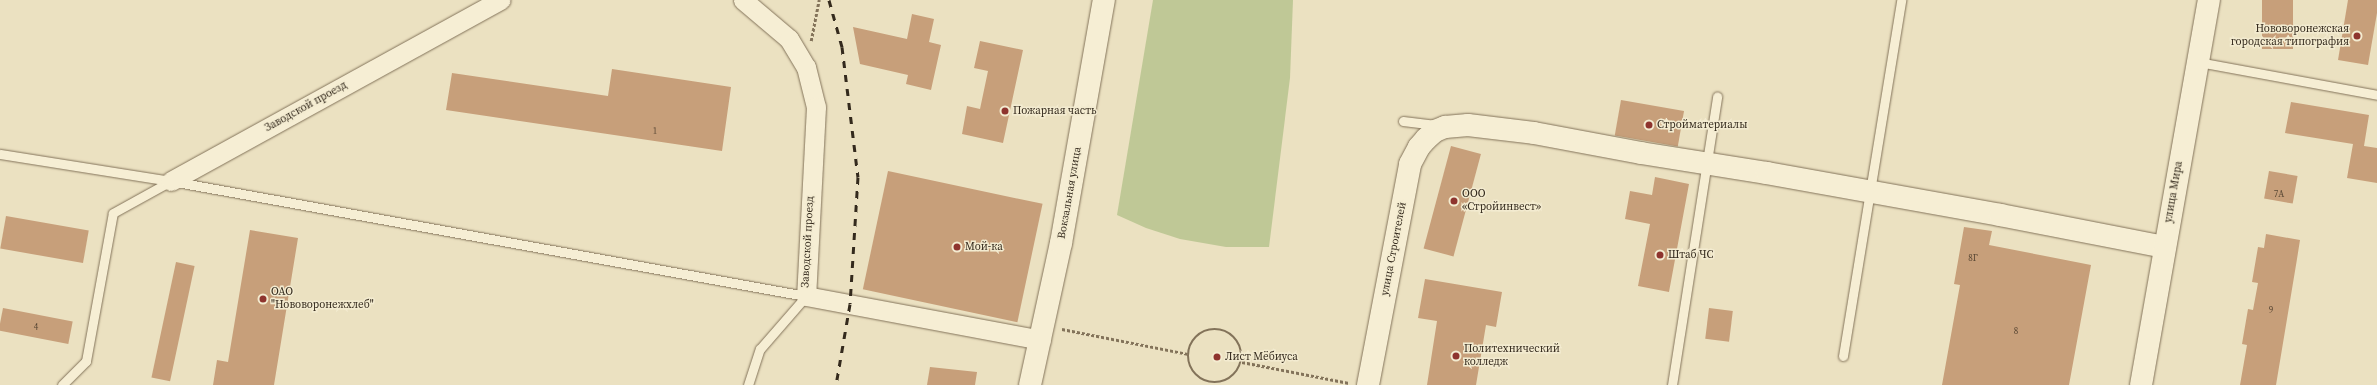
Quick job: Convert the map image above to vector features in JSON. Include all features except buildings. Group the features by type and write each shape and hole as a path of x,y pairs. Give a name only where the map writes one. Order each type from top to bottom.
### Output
{"street":[{"name":"Заводской проезд","path":"171,181 500,0"},
{"name":"Заводской проезд","path":"743,0 789,39 806,67 816,107 806,296 1042,333"},
{"name":"Вокзальная улица","path":"1030,385 1061,243 1104,0"},
{"name":"улица Мира","path":"2141,385 2164,247 2209,0"},
{"path":"1445,127 1468,125 1498,127 1871,192 2164,247"},
{"name":"улица Строителей","path":"1360,384 1410,164 1419,147 1426,139 1445,127"}],"lane":[{"path":"1843,356 1871,192 1901,0"},
{"path":"2198,62 2377,95"},
{"path":"1672,385 1717,96"},
{"path":"1403,121 1418,129 1445,127"},
{"path":"1410,164 1418,129"},
{"path":"0,154 171,181 806,296"},
{"name":"Заводской проезд","path":"62,385 86,360 113,213 171,181"},
{"path":"748,385 760,349 806,296"}],"path":[{"path":"806,67 819,0"},
{"path":"1218,329 1234,337 1239,344 1242,362 1232,377 1225,381 1212,383 1199,378 1193,372 1188,354 1195,338 1210,330 1218,329"},
{"path":"1042,333 1188,354"},
{"path":"1242,362 1360,384"}],"green space":[{"path":"1153,0 1293,0 1290,78 1269,247 1226,247 1180,239 1146,228 1117,215"}],"railway":[{"path":"829,0 842,47 858,177 850,304 836,385"}],"place":[{"name":"Нововоронежская городская типография","path":"2357,36"},
{"name":"Пожарная часть","path":"1005,111"},
{"name":"Стройматериалы","path":"1649,125"},
{"name":"ООО «Стройинвест»","path":"1454,201"},
{"name":"Мой-ка","path":"957,247"},
{"name":"Штаб ЧС","path":"1660,255"},
{"name":"ОАО \"Нововоронежхлеб\"","path":"263,299"},
{"name":"Политехнический колледж","path":"1456,356"},
{"name":"Лист Мёбиуса","path":"1217,357"}]}
